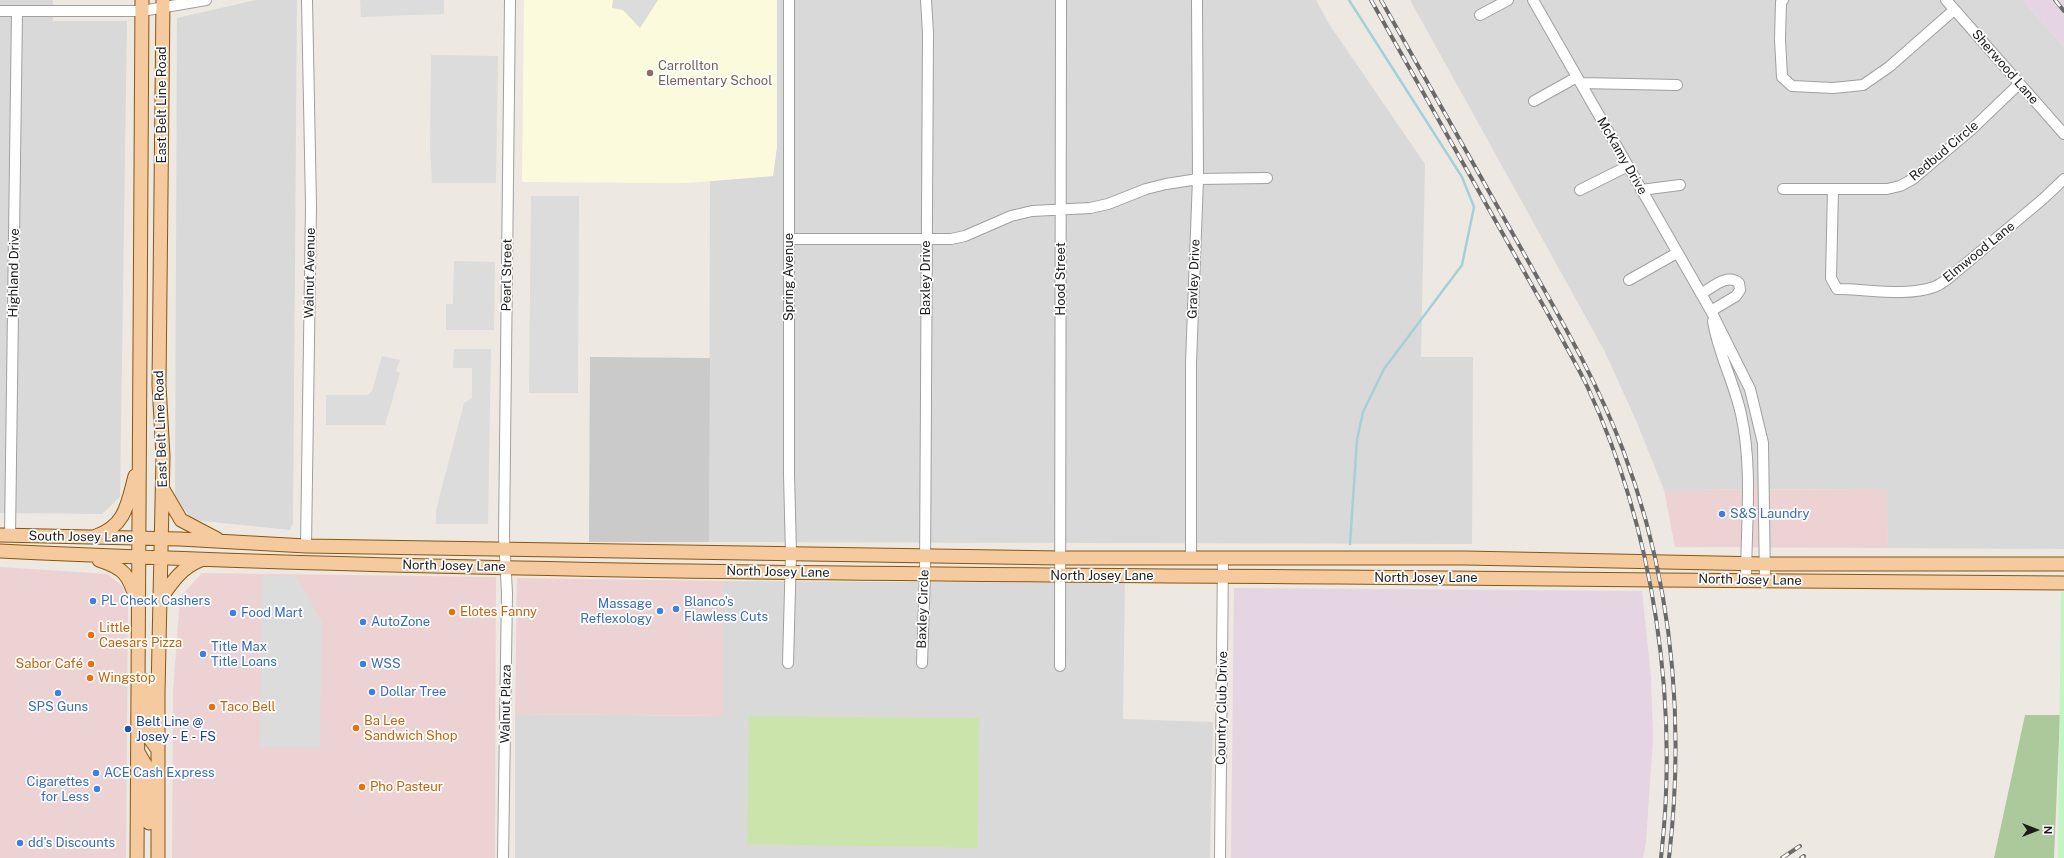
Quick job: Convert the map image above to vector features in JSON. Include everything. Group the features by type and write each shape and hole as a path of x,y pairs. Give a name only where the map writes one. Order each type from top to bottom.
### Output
{"main road":[{"name":"East Belt Line Road","path":"158,852 158,750 163,487 163,456 159,385 163,4"},
{"name":"East Belt Line Road","path":"137,858 140,558 139,459 142,5"},
{"path":"93,538 106,532 118,522 125,512 139,459"},
{"path":"163,487 168,499 181,520 221,542"},
{"name":"South Josey Lane","path":"5,535 93,538 162,538"},
{"name":"North Josey Lane","path":"162,538 306,546 1060,558 1464,558 1765,564 2064,564"},
{"name":"South Josey Lane","path":"0,551 140,558"},
{"path":"84,555 109,563 126,574 131,584 139,609"},
{"name":"North Josey Lane","path":"140,558 506,568 1060,576 2064,583"},
{"path":"161,598 176,577 186,568 202,560"},
{"path":"139,645 147,670 148,736 158,750"},
{"path":"138,752 149,771 150,827 158,852"}],"street":[{"path":"0,11 163,4 206,0"},
{"name":"Walnut Avenue","path":"306,546 311,205 307,0"},
{"name":"Pearl Street","path":"505,550 510,0"},
{"name":"Spring Avenue","path":"788,0 789,475 792,553 788,664"},
{"name":"Baxley Drive","path":"925,556 928,33 926,0"},
{"name":"Hood Street","path":"1060,666 1062,208 1061,0"},
{"name":"Gravley Drive","path":"1191,558 1191,363 1198,179 1197,0"},
{"path":"1480,16 1508,0"},
{"name":"McKamy Drive","path":"1533,0 1711,311 1746,380 1758,415 1763,443 1765,581"},
{"path":"1783,0 1781,2 1780,39 1782,77 1792,86 1805,87 1833,88 1863,85 1889,67 1954,10"},
{"name":"Sherwood Lane","path":"1946,0 2064,134"},
{"name":"Highland Drive","path":"5,535 17,11"},
{"path":"1534,101 1579,80 1677,85"},
{"name":"Redbud Circle","path":"1783,189 1887,188 1900,186 1912,179 1972,129 2019,84"},
{"path":"1580,190 1628,166"},
{"path":"789,239 951,239 965,236 1011,216 1032,210 1096,207 1108,204 1146,189 1198,179 1267,178"},
{"name":"Elmwood Lane","path":"1833,189 1831,278 1837,289 1895,291 1919,290 1935,287 1950,277 2043,200 2064,179"},
{"path":"1642,190 1680,185"},
{"path":"1629,280 1677,253"},
{"path":"1701,294 1727,279 1734,279 1739,283 1740,290 1736,296 1711,311"},
{"name":"McKamy Drive","path":"1711,311 1716,340 1741,414 1745,440 1747,469 1746,581"},
{"name":"Walnut Plaza","path":"503,858 505,550"},
{"name":"Baxley Circle","path":"922,663 925,556"},
{"name":"Country Club Drive","path":"1220,858 1223,559"}],"shaded area":[{"path":"0,0 53,0 53,21 127,21 120,497 102,514 0,513"},
{"path":"256,0 297,0 293,523 290,530 193,520 175,498 177,18"},
{"path":"360,0 444,0 444,14 361,17"},
{"name":"Carrollton Elementary School","path":"524,0 777,0 777,146 773,176 687,183 522,182"},
{"path":"613,0 658,0 640,28 623,10 612,8"},
{"path":"777,0 1316,0 1329,24 1425,164 1421,357 1473,357 1472,544 709,542 710,181 773,176 777,146"},
{"path":"1410,0 2023,0 2064,47 2064,549 1888,548 1886,489 1664,490 1635,418 1604,350"},
{"path":"2023,0 2064,0 2064,47"},
{"path":"431,55 498,56 496,183 432,183 430,147"},
{"path":"531,196 579,196 578,393 529,393"},
{"path":"454,261 495,262 494,330 446,330 446,304 453,304"},
{"path":"454,349 491,349 488,524 436,524 436,510 464,403 472,398 472,368 453,368"},
{"path":"382,356 400,360 396,371 400,373 385,425 326,425 326,395 368,395 372,391"},
{"path":"590,357 710,358 709,542 589,542"},
{"path":"1887,489 1888,548 1675,547 1664,490"},
{"path":"0,567 108,574 123,587 128,604 126,858 0,858"},
{"path":"202,573 496,577 495,858 172,858 173,691 180,597"},
{"path":"262,576 296,576 322,622 320,747 260,747"},
{"path":"517,578 723,581 723,716 515,714"},
{"path":"723,581 1125,583 1123,719 1213,722 1210,858 515,858 515,714 723,716"},
{"path":"1234,588 1642,591 1651,677 1653,738 1646,842 1643,858 1231,858"}],"green space":[{"path":"2061,592 2064,592 2064,858 2058,858"},
{"path":"2025,715 2060,715 2054,858 1994,858"},
{"path":"749,716 979,718 978,848 747,844"}],"waterway":[{"path":"1349,0 1462,177 1474,207 1462,265 1384,369 1363,412 1357,440 1350,544"}],"railway":[{"path":"1371,0 1575,362 1588,388 1611,443 1630,500 1645,558 1656,618 1663,678 1666,739 1666,799 1661,858"},
{"path":"1381,0 1575,345 1601,397 1612,423 1640,499 1653,550 1663,600 1670,651 1674,703 1675,754 1674,806 1669,858"},
{"path":"2055,0 2064,11"},
{"path":"1782,858 1800,846"}],"place":[{"name":"Carrollton Elementary School","path":"650,73"},
{"name":"S&S Laundry","path":"1722,514"},
{"name":"PL Check Cashers","path":"93,601"},
{"name":"Blanco's Flawless Cuts","path":"676,609"},
{"name":"Massage Reflexology","path":"660,611"},
{"name":"Elotes Fanny","path":"452,612"},
{"name":"Food Mart","path":"233,613"},
{"name":"AutoZone","path":"363,622"},
{"name":"Little Caesars Pizza","path":"91,635"},
{"name":"Title Max Title Loans","path":"203,654"},
{"name":"Sabor Café","path":"91,664"},
{"name":"WSS","path":"363,664"},
{"name":"Wingstop","path":"90,678"},
{"name":"Dollar Tree","path":"372,692"},
{"name":"SPS Guns","path":"58,693"},
{"name":"Taco Bell","path":"212,707"},
{"name":"Ba Lee Sandwich Shop","path":"356,728"},
{"name":"Belt Line @ Josey - E - FS","path":"128,729"},
{"name":"ACE Cash Express","path":"96,773"},
{"name":"Pho Pasteur","path":"362,787"},
{"name":"Cigarettes for Less","path":"97,789"},
{"name":"dd's Discounts","path":"20,843"}]}
